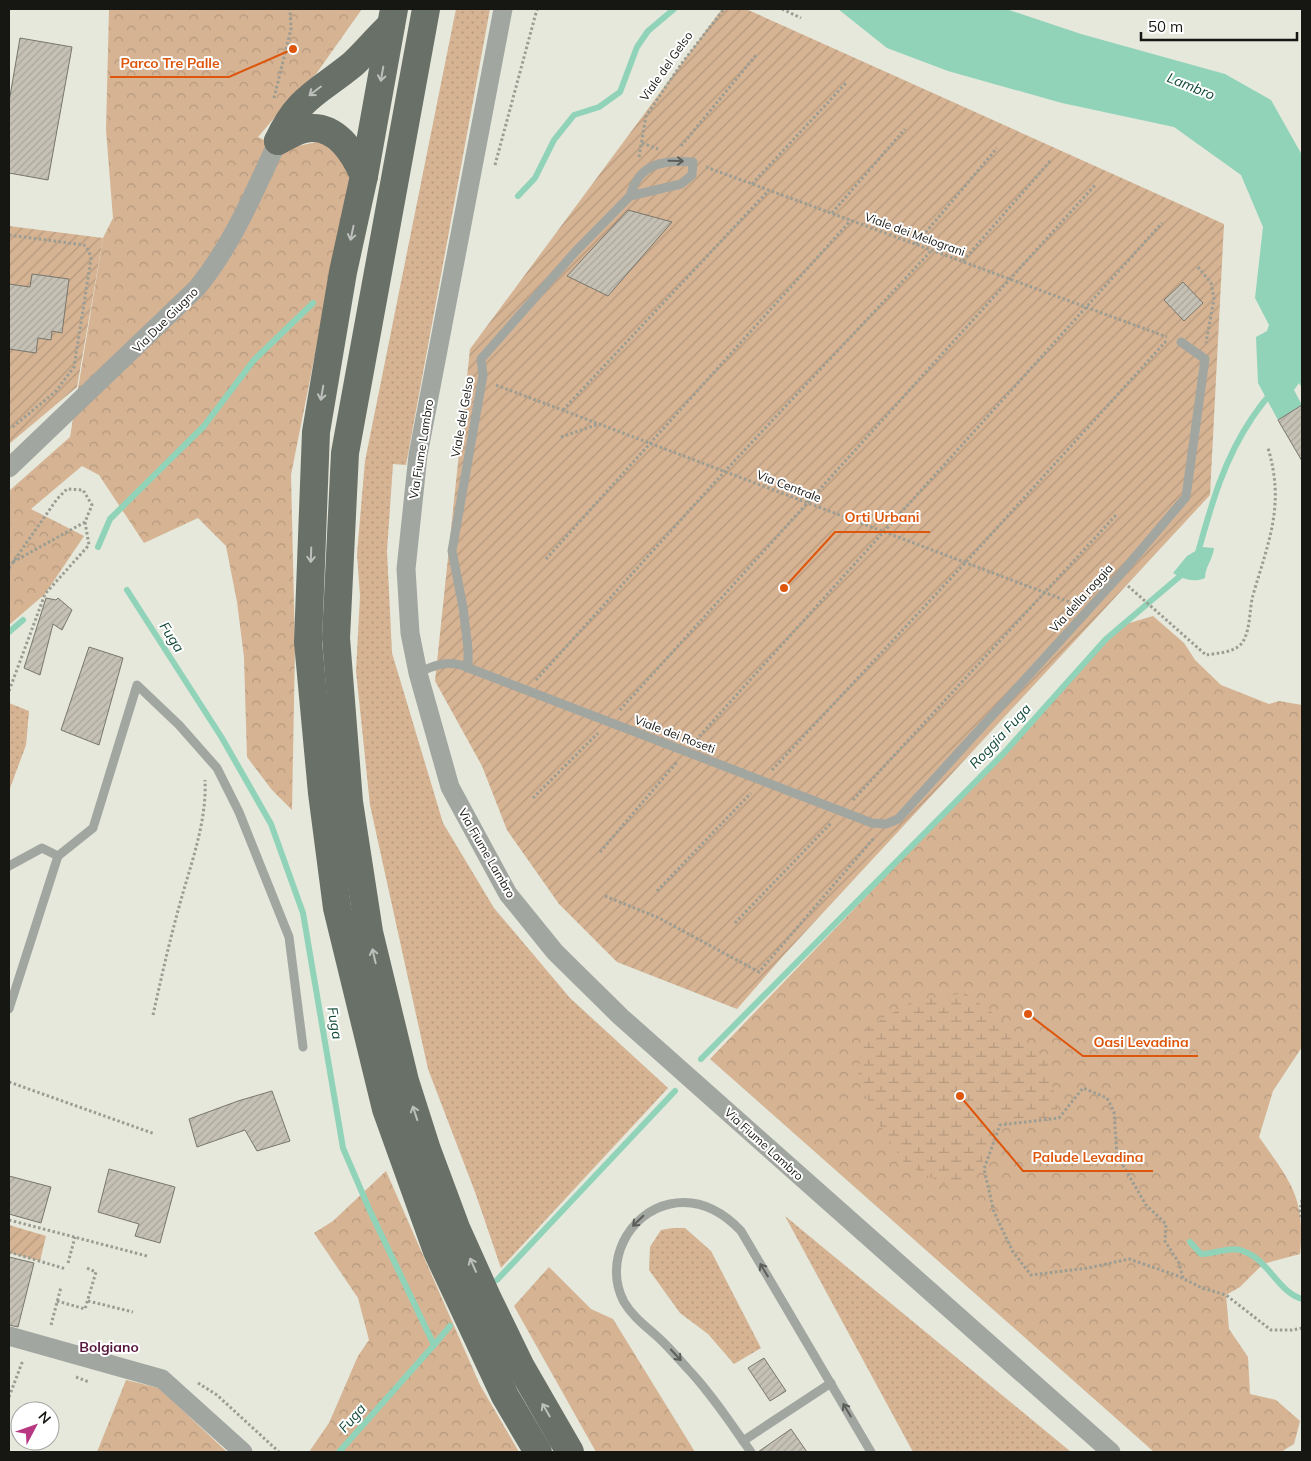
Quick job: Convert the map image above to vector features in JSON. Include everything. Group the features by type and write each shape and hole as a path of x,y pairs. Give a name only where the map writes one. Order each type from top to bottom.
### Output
{"main road":[{"path":"426,9 345,453 336,638 349,802 369,932 404,1081 456,1228 521,1367 570,1452"},
{"path":"278,141 286,124 308,96 353,63 393,17"},
{"path":"393,17 364,176 343,272 316,432 308,642 327,838 337,908 365,1029 386,1110 410,1181 437,1251 470,1323 506,1396 538,1452"},
{"path":"278,141 304,129 322,130 342,140 356,158 364,176"}],"street":[{"name":"Via Fiume Lambro","path":"503,9 418,455 406,569 410,633 418,673 450,787 508,894 555,952 621,1017 1110,1452"},
{"name":"Via Due Giugno","path":"9,468 198,288 218,263 234,236 278,141"},
{"path":"9,1336 162,1379 243,1452"}],"lane":[{"name":"Viale del Gelso","path":"468,668 463,607 452,551 482,380 481,359 575,252 630,196 634,182 653,165 670,161 693,162"},
{"path":"630,196 681,184 692,175 693,162"},
{"path":"1181,342 1205,359"},
{"name":"Via della roggia","path":"886,824 898,818 1089,609 1186,497 1205,359"},
{"name":"Viale dei Roseti","path":"418,673 432,666 451,663 468,668 872,823 886,824"},
{"path":"9,1009 58,856 93,828 137,685 179,725 217,768 239,812 289,937 303,1048"},
{"path":"9,866 42,848 58,856"},
{"path":"751,1452 689,1370 663,1342 638,1320 624,1301 617,1279 620,1247 630,1230 643,1216 664,1205 688,1202 713,1208 728,1218 740,1231 871,1452"},
{"path":"743,1441 831,1383"}],"path":[{"path":"273,102 279,85 291,29 290,9"},
{"name":"Viale del Gelso","path":"642,143 646,116 682,63 724,9"},
{"path":"782,9 801,18"},
{"path":"673,154 697,130 757,54"},
{"path":"752,184 846,83"},
{"path":"832,213 905,129"},
{"name":"Viale dei Melograni","path":"642,143 1181,342"},
{"path":"916,244 997,148"},
{"path":"962,261 1051,160"},
{"path":"533,798 609,722 1096,184"},
{"path":"563,410 769,190"},
{"path":"546,559 851,220"},
{"path":"600,852 686,751 1162,223"},
{"path":"9,235 84,245 89,251 91,259 74,368 56,391 20,422 9,428"},
{"path":"526,690 726,471 932,250"},
{"path":"1198,267 1211,284 1214,299 1205,359"},
{"path":"657,891 966,562 1169,337"},
{"name":"Via Centrale","path":"482,380 1089,609"},
{"path":"560,437 600,424"},
{"path":"1141,598 1206,655 1230,651 1242,643 1249,622 1252,596 1273,531 1275,472 1268,448"},
{"path":"9,568 57,499 67,490 83,490 92,506 85,522 88,545 45,594 9,691"},
{"path":"735,923 842,811 1118,514"},
{"path":"13,562 85,522"},
{"path":"153,1015 169,943 200,829 206,797 205,775 199,748"},
{"path":"604,896 659,918 759,972 886,824"},
{"path":"9,1082 155,1134"},
{"path":"1183,1278 1179,1264 1165,1241 1166,1224 1146,1205 1117,1154 1114,1112 1107,1098 1083,1088 1058,1118 1000,1125 984,1169 994,1212 1013,1252 1031,1275 1088,1268 1129,1259 1183,1278 1202,1288 1226,1295 1271,1330 1302,1328"},
{"path":"1302,1200 1300,1211 1302,1220"},
{"path":"9,1220 147,1256"},
{"path":"68,1263 75,1237"},
{"path":"9,1252 66,1269"},
{"path":"57,1301 86,1310 96,1272 86,1268"},
{"path":"51,1325 61,1287"},
{"path":"88,1301 133,1312"},
{"path":"9,1394 24,1356"},
{"path":"70,1375 89,1382"}],"green space":[{"path":"109,9 362,9 316,74 292,97 258,137 284,149 326,140 352,168 291,475 295,647 292,810 272,790 247,757 244,657 237,602 226,546 198,518 144,543 99,475 82,466 31,509 84,536 45,594 9,625 9,491 70,437 103,238 113,218 106,130"},
{"path":"456,9 490,9 406,465 393,464 387,551 392,653 443,823 494,908 570,998 668,1088 501,1268 475,1192 428,1069 370,805 356,671 360,596 357,554 365,461"},
{"path":"722,9 746,9 1224,224 1210,495 783,956 737,1009 617,962 559,904 507,830 482,766 435,681 470,349"},
{"path":"9,226 103,238 77,387 9,444"},
{"path":"1153,616 1184,643 1195,660 1221,685 1269,704 1279,701 1302,705 1302,1047 1273,1091 1259,1137 1287,1179 1298,1204 1301,1235 1300,1254 1263,1264 1240,1287 1226,1295 1229,1329 1248,1357 1250,1394 1276,1400 1300,1421 1294,1444 1281,1452 1154,1452 710,1059 1023,733 1116,627"},
{"path":"9,703 29,711 26,745 9,791"},
{"path":"965,993 1010,1026 1048,1064 1059,1118 1000,1125 978,1171 948,1186 905,1164 875,1118 858,1075 865,1029 913,1001"},
{"path":"386,1171 480,1385 519,1452 309,1452 329,1423 358,1356 369,1340 358,1298 314,1233 333,1221"},
{"path":"785,1216 1071,1452 913,1452"},
{"path":"9,1225 46,1236 40,1261 9,1253"},
{"path":"685,1228 711,1251 761,1348 734,1364 708,1334 680,1313 649,1270 650,1247 661,1230"},
{"path":"549,1267 591,1309 613,1319 695,1452 596,1452 514,1306"},
{"path":"126,1380 159,1388 227,1452 97,1452"}],"water":[{"name":"Lambro","path":"838,9 1006,9 1081,34 1225,74 1271,100 1302,155 1302,388 1299,383 1294,390 1302,405 1278,420 1258,383 1256,337 1267,331 1269,325 1255,298 1263,227 1241,175 1174,127 1062,103 948,71 887,48"},
{"path":"1202,547 1214,548 1205,578 1189,580 1173,573 1187,556"}],"building":[{"path":"20,38 72,47 48,180 9,173 9,102"},
{"path":"628,210 672,222 608,296 567,276"},
{"path":"32,274 69,279 62,333 52,331 51,340 38,338 36,353 9,349 9,284 30,287"},
{"path":"1183,282 1203,303 1184,321 1164,300"},
{"path":"1302,405 1302,461 1278,420"},
{"path":"46,598 56,600 58,598 72,610 62,630 53,624 40,675 24,668"},
{"path":"89,647 123,658 99,745 61,730"},
{"path":"272,1091 290,1141 257,1151 245,1130 197,1147 189,1119"},
{"path":"109,1169 175,1187 160,1243 135,1236 139,1224 98,1212"},
{"path":"9,1176 51,1187 41,1223 9,1214"},
{"path":"9,1257 34,1263 18,1327 9,1325"},
{"path":"764,1358 786,1391 770,1401 748,1368"},
{"path":"791,1429 807,1452 758,1452"}],"waterway":[{"path":"518,196 535,178 554,140 574,115 599,107 620,92 637,47 648,31 674,9"},
{"name":"Fuga","path":"98,547 110,519 204,426 254,360 313,303"},
{"name":"Roggia Fuga","path":"1197,556 1219,484 1233,451 1252,418 1271,394"},
{"name":"Roggia Fuga","path":"701,1059 1004,753 1106,639 1186,571"},
{"name":"Fuga","path":"127,590 222,738 271,824 303,913 343,1148 370,1211 434,1345 339,1452"},
{"path":"9,632 23,620"},
{"path":"497,1280 675,1091"},
{"path":"1190,1242 1201,1254 1233,1249 1252,1255 1267,1268 1279,1283 1293,1295 1302,1299"},
{"path":"434,1345 450,1326"}],"place":[{"name":"Parco Tre Palle","path":"293,49"},
{"name":"Orti Urbani","path":"784,588"},
{"name":"Oasi Levadina","path":"1028,1014"},
{"name":"Palude Levadina","path":"960,1096"}],"district":[{"name":"Bolgiano","path":"109,1347"}]}
